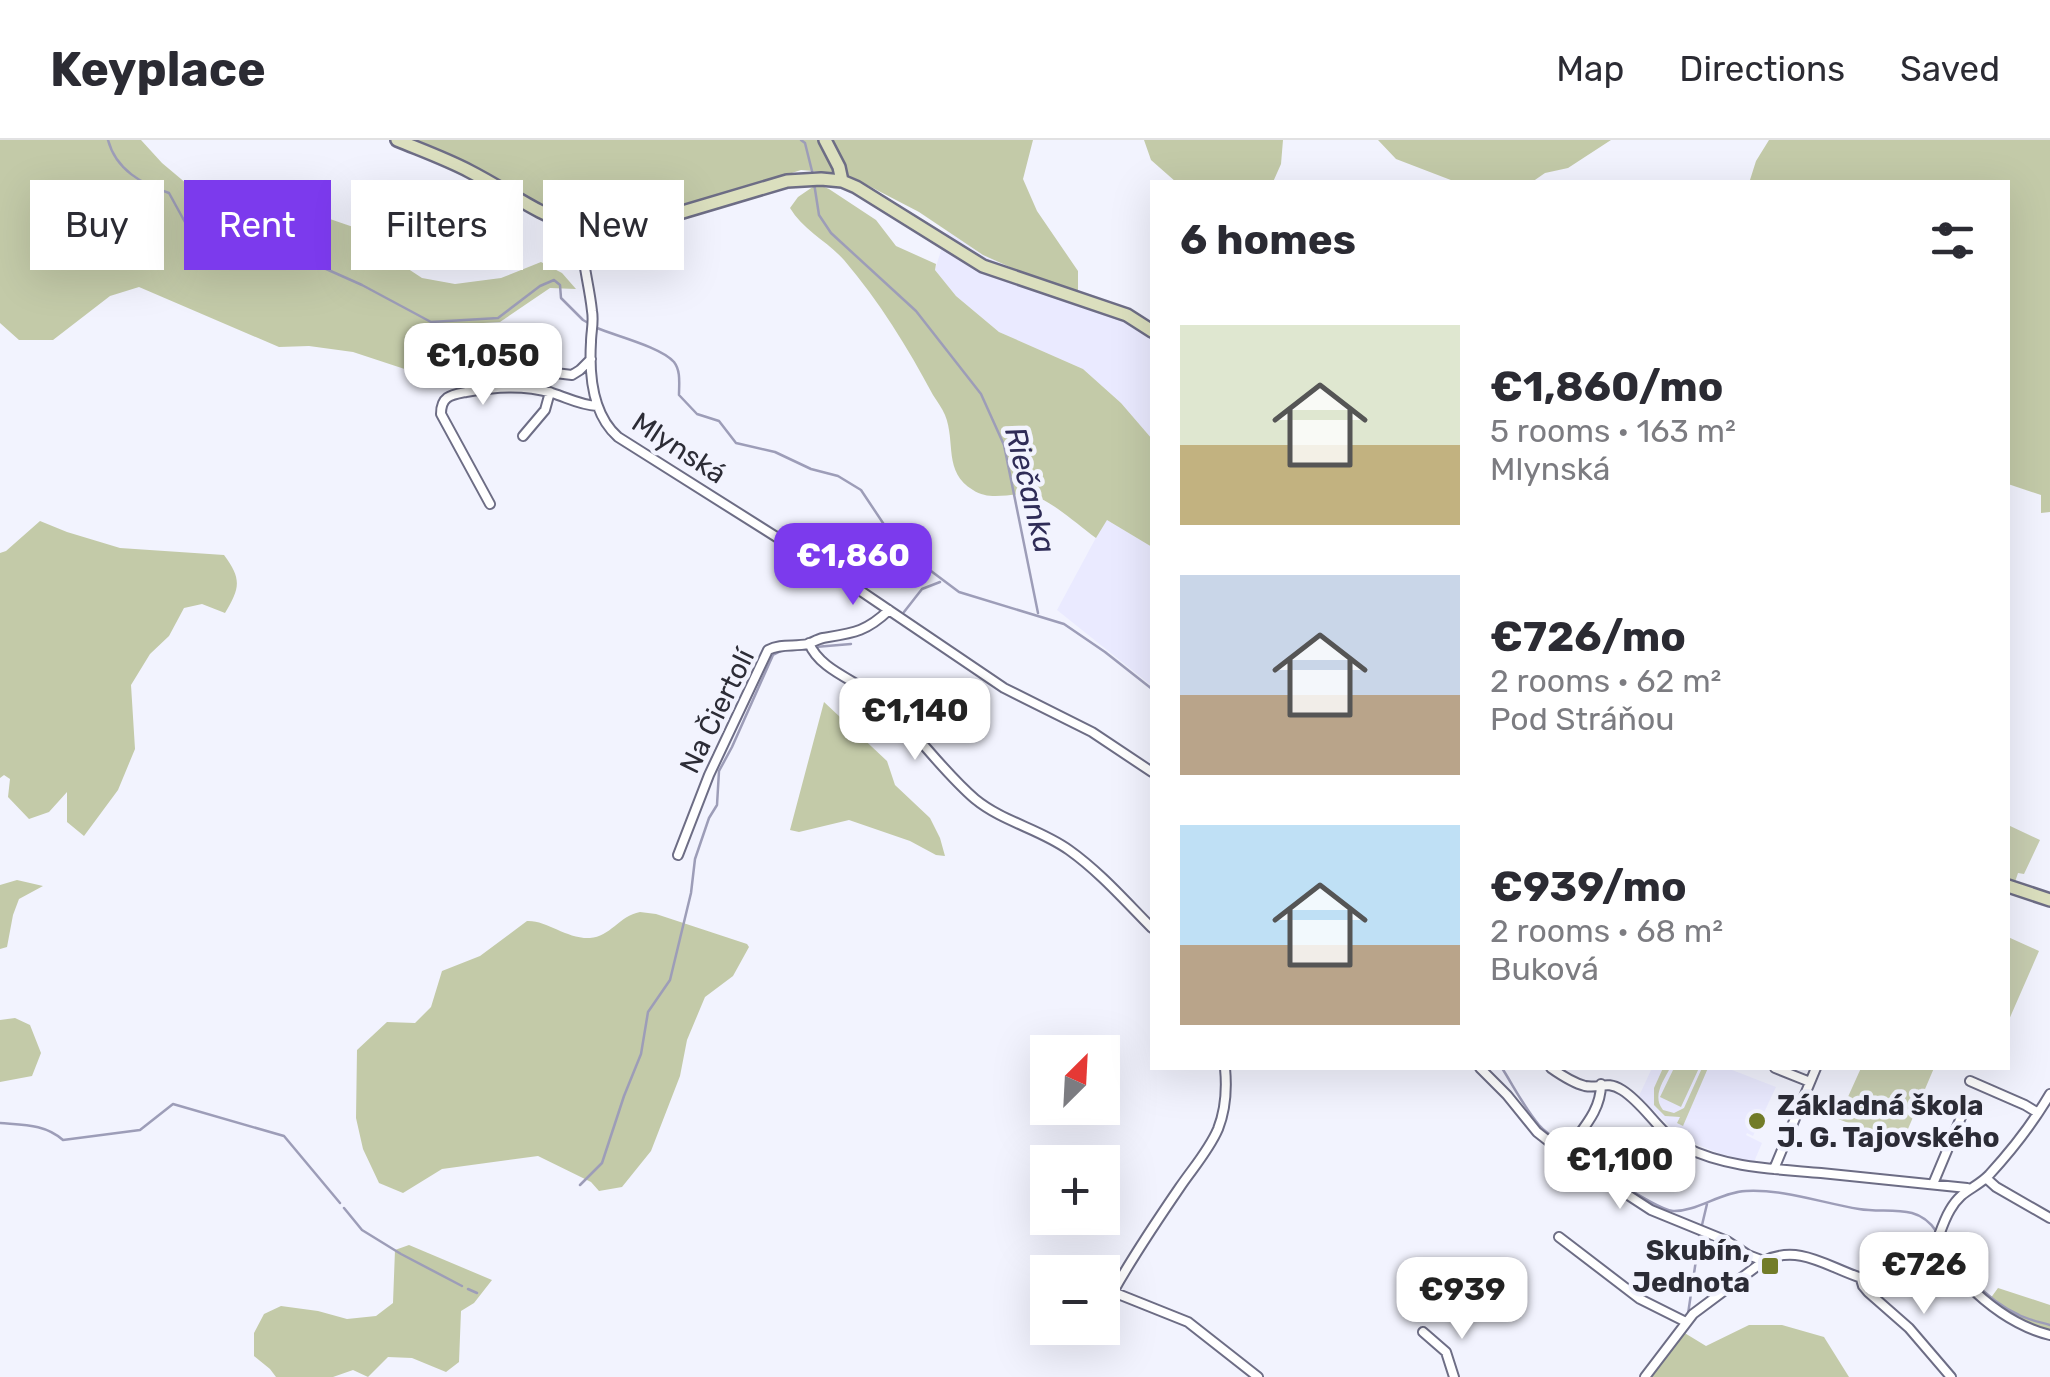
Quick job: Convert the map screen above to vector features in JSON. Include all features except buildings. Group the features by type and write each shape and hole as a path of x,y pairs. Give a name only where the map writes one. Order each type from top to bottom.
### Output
{"main road":[{"path":"397,140 471,172 543,214"},
{"path":"825,140 840,167 842,181"},
{"path":"684,210 805,178 842,181 983,266 1127,315 1150,330"},
{"path":"2010,887 2050,900"}],"street":[{"name":"Mlynská","path":"584,270 593,322 590,359 597,406 618,437 1004,688 1092,732 1150,771"},
{"path":"472,372 522,369 572,375 590,359"},
{"name":"Mlynská","path":"490,504 441,414 443,401 453,394 504,386 550,392 597,406"},
{"path":"523,436 545,410 550,392"},
{"name":"Na Čiertolí","path":"678,856 709,776 765,655 774,646 810,646 823,638 844,637 880,619 889,610"},
{"path":"810,646 832,669 862,686 892,711 972,796 988,809 1069,850 1150,926"},
{"path":"1225,1070 1224,1109 1218,1129 1113,1292 1188,1322 1258,1377"},
{"path":"1482,1070 1555,1147 1651,1210 1727,1240 1748,1256 1764,1261"},
{"path":"1555,1070 1584,1086 1613,1085 1630,1096 1682,1146 1728,1161 1967,1188 1986,1178 2023,1136 2050,1094"},
{"path":"1780,1070 1810,1082"},
{"path":"1774,1168 1815,1070"},
{"path":"1970,1081 2038,1113"},
{"path":"1572,1144 1596,1109 1601,1084"},
{"path":"1934,1184 1967,1103"},
{"path":"1986,1178 2050,1218"},
{"path":"1645,1377 1704,1304 1774,1256 1800,1254 1862,1279 1904,1280 1921,1270 1950,1209 1967,1188"},
{"path":"1558,1237 1640,1299 1686,1322"},
{"path":"1934,1246 1972,1289 2007,1317 2050,1335"},
{"path":"1862,1279 1868,1292 1909,1328 1950,1377"},
{"path":"1423,1332 1446,1352 1454,1377"}],"shaded area":[{"path":"947,231 983,255 1030,276 1134,311 1150,321 1150,437 1121,403 1083,369 999,332 956,296 935,270"},
{"path":"1106,519 1150,546 1150,684 1057,610"},
{"path":"1651,1070 1732,1070 1776,1087 1753,1136 1746,1135 1762,1143 1754,1162 1683,1139 1639,1096"}],"green space":[{"path":"0,140 141,140 184,182 184,270 331,270 331,219 351,226 351,270 410,270 422,278 455,284 501,278 541,262 543,270 562,273 576,289 550,288 500,322 432,326 456,388 353,352 309,346 279,347 139,287 110,296 53,340 19,340 0,323"},
{"path":"410,140 1033,140 1023,179 1037,211 1078,271 1078,292 983,255 919,212 846,174 801,170 684,208 684,180 543,180 543,208 523,198 523,180 494,180 473,166"},
{"path":"1144,140 1283,140 1281,164 1274,180 1174,180 1151,160"},
{"path":"1378,140 1611,140 1568,168 1545,173 1535,180 1451,180 1396,159"},
{"path":"1769,140 2050,140 2050,512 2041,513 2041,495 2010,485 2010,180 1750,180"},
{"path":"817,184 829,189 876,220 896,246 936,264 935,270 956,296 999,332 1083,369 1121,403 1150,437 1150,546 1107,520 1096,538 1039,498 1023,494 989,496 964,483 954,465 945,415 869,292 844,260 790,208"},
{"path":"40,521 120,548 224,555 237,584 225,613 202,604 184,608 169,636 150,654 131,685 135,749 118,790 84,836 67,822 67,792 49,812 29,819 8,797 10,779 4,775 0,778 0,553"},
{"path":"824,702 887,761 895,785 930,818 945,856 849,820 799,832 790,830"},
{"path":"2010,826 2040,840 2024,874 2018,873 2015,882 2010,880"},
{"path":"17,880 43,886 19,899 7,947 0,949 0,885"},
{"path":"640,912 749,947 733,976 705,997 651,1151 622,1187 599,1191 591,1182 538,1156 442,1169 403,1193 379,1183 363,1149 356,1118 357,1050 387,1022 415,1023 431,1007 442,971 480,956 527,921 590,938"},
{"path":"2010,938 2039,951 2010,1017"},
{"path":"15,1018 30,1025 41,1053 32,1076 0,1082 0,1020"},
{"path":"1662,1070 1669,1070 1658,1099 1663,1110 1674,1113 1684,1108 1701,1070 1707,1070 1683,1126 1677,1123 1680,1117 1665,1116 1654,1105 1654,1088"},
{"path":"1673,1070 1698,1070 1681,1107 1660,1097"},
{"path":"1860,1070 1933,1070 1902,1143 1838,1119"},
{"path":"409,1245 492,1280 474,1303 461,1311 459,1362 446,1372 412,1358 388,1357 368,1377 353,1370 333,1377 276,1377 254,1356 254,1333 264,1314 281,1306 347,1319 376,1316 393,1303 395,1250"},
{"path":"1998,1288 2050,1305 2050,1330 2021,1320 1990,1299"},
{"path":"1749,1325 1782,1325 1824,1337 1849,1377 1652,1377 1683,1332 1706,1346"}],"waterway":[{"path":"108,140 124,168 169,193 186,224 190,242 254,256 297,256 431,322 498,318 554,280 560,285 561,298 590,324"},
{"name":"Riečanka","path":"801,140 813,175"},
{"name":"Riečanka","path":"814,183 819,215 831,233 916,311 981,394 1004,445 1038,613"},
{"path":"597,328 668,357 678,369 679,395 697,414 719,421 736,443 775,452 811,469 838,476 861,490 899,547 959,592 1064,624 1150,687"},
{"path":"904,612 922,589 940,582"},
{"path":"815,647 851,644"},
{"path":"580,1185 602,1163 641,1054 648,1012 670,980 695,859 717,805 719,771 773,655 802,649"},
{"path":"1503,1070 1548,1133 1605,1174 1663,1208 1682,1210 1737,1192 1774,1192 1859,1209 1912,1213 1936,1231"},
{"path":"0,1123 41,1128 63,1140 140,1130 173,1104 284,1136 340,1203"},
{"path":"1702,1225 1707,1204"},
{"path":"344,1208 362,1230 462,1286"},
{"path":"1688,1314 1700,1233"},
{"path":"1940,1238 1965,1272 1995,1301 2023,1317 2050,1325"},
{"path":"468,1289 477,1293"}],"place":[{"name":"Základná škola J. G. Tajovského","path":"1757,1121"},
{"name":"Skubín, Jednota","path":"1770,1266"}]}
